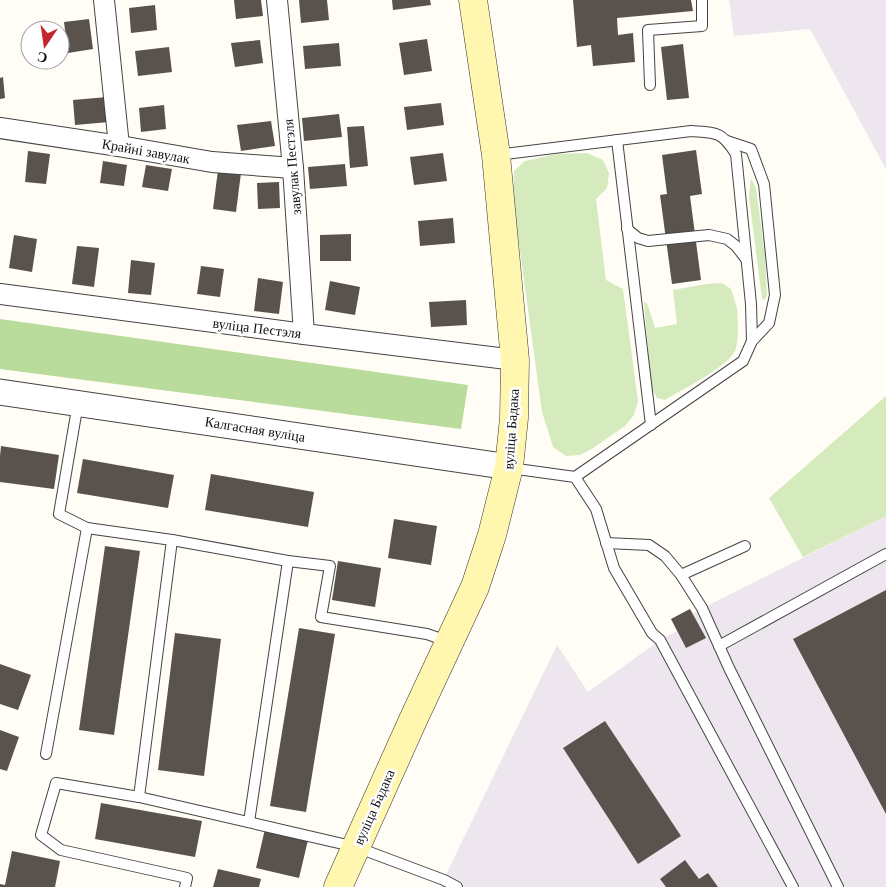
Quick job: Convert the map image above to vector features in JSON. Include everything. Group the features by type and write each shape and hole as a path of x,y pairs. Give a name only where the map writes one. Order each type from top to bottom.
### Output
{"main road":[{"name":"вуліца Бадака","path":"338,887 474,588 492,535 510,468 514,418 515,360 496,155 473,0"}],"street":[{"path":"104,0 119,146"},
{"name":"завулак Пестэля","path":"277,0 293,168 304,334"},
{"name":"Крайні завулак","path":"0,128 212,162 293,168"},
{"name":"вуліца Пестэля","path":"0,294 515,360"},
{"name":"Калгасная вуліца","path":"0,392 510,468"}],"lane":[{"path":"650,85 648,30 702,26 702,0"},
{"path":"496,155 691,131 715,133 727,141 751,149 764,184 775,295 769,323 752,340 743,361 575,477 510,468"},
{"path":"617,140 650,425"},
{"path":"727,141 736,154 751,304 752,340"},
{"path":"627,228 638,238 648,241 709,235 726,239 736,246 747,260"},
{"path":"78,403 59,514 86,528 172,540 288,561 330,566 321,617 427,634 449,642"},
{"path":"575,477 596,509 614,568 652,633 660,640 793,887"},
{"path":"46,754 86,528"},
{"path":"139,797 172,540"},
{"path":"606,543 649,545 666,556 681,575 702,608 729,668 838,887"},
{"path":"681,575 745,546"},
{"path":"719,646 886,554"},
{"path":"248,822 288,561"},
{"path":"185,887 186,878 61,850 41,835 56,783 139,797 356,847 444,880 457,887"}],"shaded area":[{"path":"729,0 886,0 886,169 810,29 734,36"},
{"path":"886,516 886,887 440,887 557,645 588,692 660,640 677,631 671,619 690,609 693,613"}],"green space":[{"path":"587,153 603,160 609,173 607,188 596,199 606,280 623,289 638,401 634,415 625,426 580,455 566,456 553,447 542,412 513,200 514,171 525,161 557,154"},
{"path":"751,178 756,188 765,255 767,296 763,301 749,197"},
{"path":"722,283 731,289 737,308 738,336 735,351 723,364 703,378 665,400 657,398 651,386 644,302 647,303 655,328 677,324 673,290"},
{"path":"0,319 468,385 461,429 0,369"},
{"path":"886,396 886,516 803,557 769,498"}],"building":[{"path":"234,0 261,0 263,16 236,19"},
{"path":"299,0 327,0 329,20 301,23"},
{"path":"392,0 430,0 431,5 393,10"},
{"path":"573,0 691,0 693,11 617,18 618,35 633,33 635,62 593,66 591,45 577,47"},
{"path":"155,5 157,30 131,33 129,8"},
{"path":"89,19 93,49 70,53 70,21"},
{"path":"427,39 432,71 404,75 399,43"},
{"path":"260,40 263,63 235,67 231,43"},
{"path":"339,43 341,66 305,69 303,46"},
{"path":"683,44 689,98 667,100 661,47"},
{"path":"169,47 172,72 138,76 135,51"},
{"path":"3,77 5,98 0,99 0,78"},
{"path":"107,97 109,122 75,125 73,100"},
{"path":"441,103 444,125 407,130 404,107"},
{"path":"164,105 166,129 141,132 139,108"},
{"path":"339,114 342,137 304,141 302,118"},
{"path":"271,121 275,146 241,151 237,125"},
{"path":"364,126 368,166 350,168 347,127"},
{"path":"696,150 702,194 690,196 701,280 672,284 660,195 667,194 662,155"},
{"path":"28,151 50,154 46,184 25,182"},
{"path":"443,153 447,181 414,185 410,157"},
{"path":"103,161 127,165 124,186 100,183"},
{"path":"345,164 347,186 310,189 308,167"},
{"path":"146,165 172,169 168,191 142,187"},
{"path":"218,170 241,173 236,212 213,209"},
{"path":"279,182 280,208 258,209 257,183"},
{"path":"453,218 455,243 420,246 418,221"},
{"path":"351,234 351,261 320,261 320,235"},
{"path":"14,235 37,239 32,272 9,268"},
{"path":"77,246 99,248 94,287 72,284"},
{"path":"131,260 155,263 151,295 128,293"},
{"path":"201,266 224,269 220,297 197,294"},
{"path":"258,278 283,282 279,314 254,311"},
{"path":"330,281 360,287 355,315 325,310"},
{"path":"466,300 467,325 431,327 429,302"},
{"path":"1,446 59,455 54,489 0,482"},
{"path":"83,459 174,475 168,508 77,493"},
{"path":"211,474 314,492 308,527 205,510"},
{"path":"394,519 437,526 431,565 388,558"},
{"path":"105,546 140,551 114,735 79,730"},
{"path":"338,561 381,568 375,607 332,600"},
{"path":"886,590 886,814 793,639"},
{"path":"690,609 706,638 686,648 671,619"},
{"path":"299,628 335,634 306,812 270,806"},
{"path":"175,633 221,639 204,776 158,770"},
{"path":"0,664 31,675 18,710 0,704"},
{"path":"605,721 681,836 638,864 563,748"},
{"path":"0,730 19,737 7,771 0,769"},
{"path":"101,803 202,821 195,857 95,839"},
{"path":"265,829 308,840 299,878 256,868"},
{"path":"12,851 60,861 55,887 0,887 0,884 5,885"},
{"path":"685,860 699,879 708,873 718,887 666,887 660,879"},
{"path":"218,869 261,879 259,887 213,887"}]}
